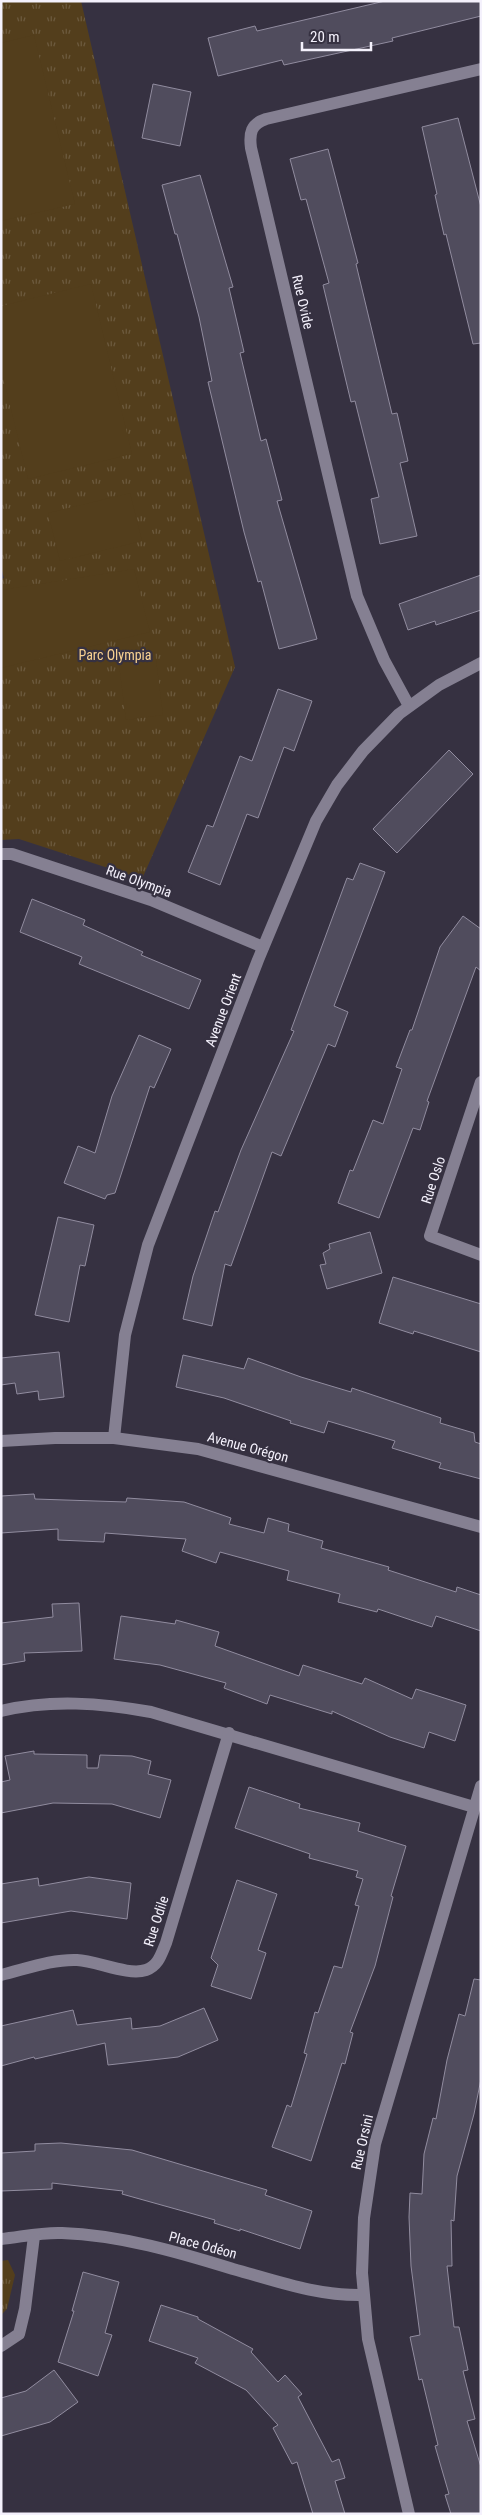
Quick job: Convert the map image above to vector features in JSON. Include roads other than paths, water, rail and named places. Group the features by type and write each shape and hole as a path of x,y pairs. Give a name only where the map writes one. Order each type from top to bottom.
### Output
{"street":[{"name":"Rue Ovide","path":"408,706 381,653 357,596 251,148 250,133 255,124 266,119 481,69"},
{"name":"Avenue Orient","path":"114,1438 125,1335 140,1270 172,1180 263,947 316,821 336,785 362,751 408,706 439,685 481,663"},
{"name":"Rue Olympia","path":"1,854 12,854 151,900 263,947"},
{"name":"Rue Oslo","path":"481,1082 430,1236 481,1255"},
{"name":"Avenue Orégon","path":"1,1441 54,1438 114,1438 154,1442 218,1453 481,1527"},
{"path":"1,1710 41,1705 109,1704 151,1712 228,1733 474,1807"},
{"name":"Rue Odile","path":"1,1975 52,1963 75,1960 96,1962 131,1971 146,1970 158,1962 166,1944 228,1733"},
{"name":"Rue Orsini","path":"409,2514 368,2339 361,2253 364,2218 375,2144 481,1786"},
{"name":"Place Odéon","path":"1,2239 68,2233 129,2241 234,2269 283,2285 337,2295 363,2295"},
{"path":"1,2346 18,2334 25,2309 34,2236"}],"park label":[{"name":"Parc Olympia","path":"115,655"}]}
